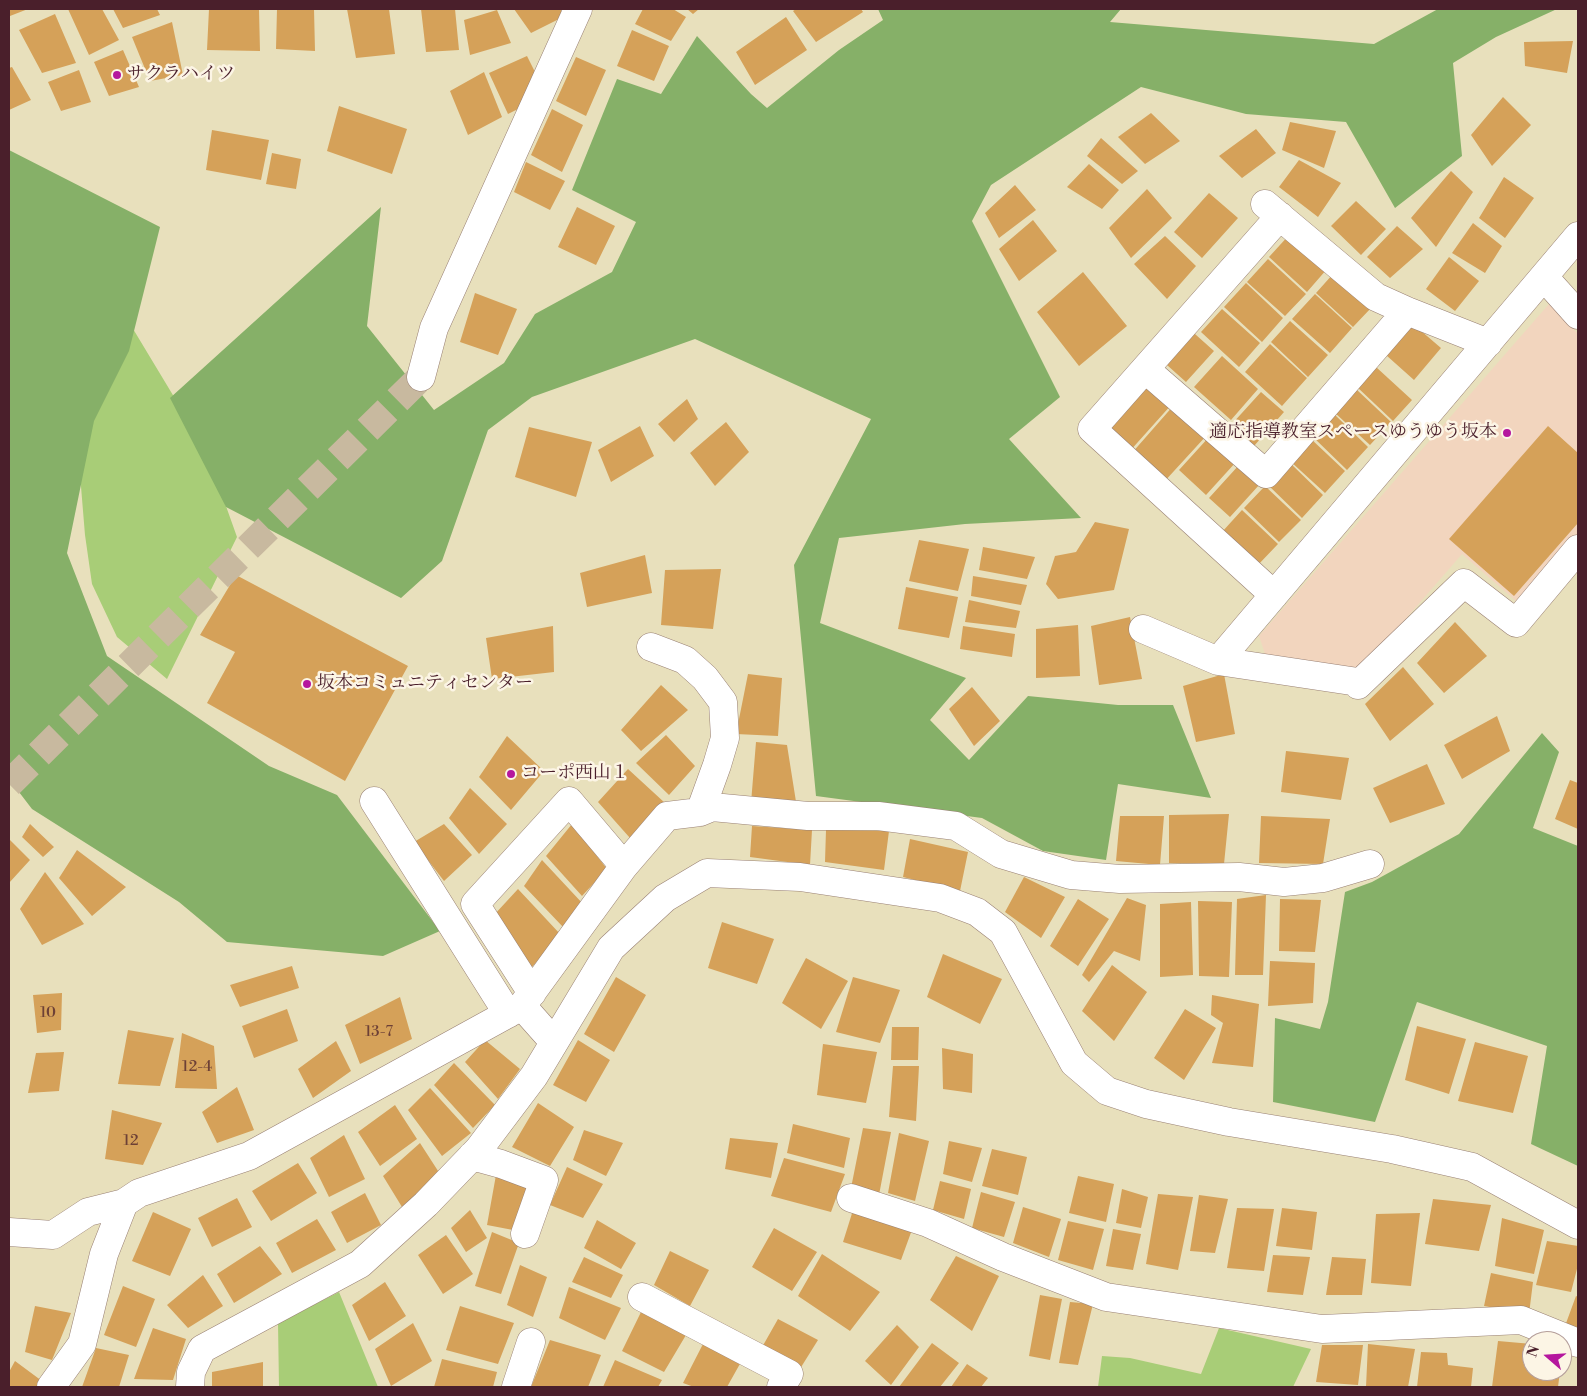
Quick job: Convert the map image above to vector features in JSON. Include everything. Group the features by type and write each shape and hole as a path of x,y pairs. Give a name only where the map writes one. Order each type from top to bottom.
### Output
{"street":[{"path":"421,377 434,328 578,9"},
{"path":"1274,595 1092,429 1145,369 1273,210 1376,297 1406,311 1488,343"},
{"path":"1218,661 1578,236"},
{"path":"1544,277 1578,315"},
{"path":"1145,369 1266,474 1406,311"},
{"path":"1144,629 1218,661 1358,682 1358,685 1464,583 1516,623 1578,548"},
{"path":"651,647 685,660 705,678 723,702 725,738 700,812"},
{"path":"374,801 521,1004 554,1042"},
{"path":"521,1004 475,904 569,801 624,866"},
{"path":"9,1232 53,1234 88,1212 124,1204 138,1193 249,1156 521,1004 624,866 667,816 700,812 712,807 808,816 878,816 956,826 1001,854 1071,875 1128,879 1239,877 1284,882 1323,878 1370,864"},
{"path":"190,1387 190,1372 202,1349 360,1264 426,1204 472,1156 534,1076 611,948 665,898 707,873 800,877 940,898 977,912 1003,932 1074,1063 1107,1091 1146,1104 1229,1122 1392,1149 1472,1167 1578,1225"},
{"path":"472,1156 501,1164 544,1180 526,1234"},
{"path":"851,1198 928,1223 1003,1257 1106,1297 1322,1329 1520,1320 1578,1343"},
{"path":"51,1387 82,1344 104,1254 124,1204"},
{"path":"642,1297 789,1374 781,1387"},
{"path":"516,1387 532,1342"}],"shaded area":[{"name":"適応指導教室スペースゆうゆう坂本","path":"1549,304 1578,334 1578,533 1516,601 1462,554 1357,675 1266,657 1259,636"}],"green space":[{"path":"878,9 1121,9 1110,22 1374,44 1438,9 1557,9 1496,37 1453,63 1462,156 1395,208 1346,122 1246,114 1141,87 991,185 972,221 1060,397 1009,439 1081,518 965,524 839,538 820,623 966,678 930,720 969,760 1028,696 1118,705 1173,705 1211,798 1118,784 1106,860 1043,851 982,818 816,796 794,565 871,419 695,339 532,397 488,430 442,561 401,598 226,507 170,398 381,207 367,326 434,410 504,363 535,314 612,272 636,222 572,190 617,79 661,94 697,36 751,94 767,108 839,50 883,20"},
{"path":"9,150 160,227 129,351 94,421 67,553 107,656 269,766 337,795 440,931 383,956 227,942 179,902 32,809 9,779"},
{"path":"109,289 206,450 237,537 167,679 117,637 92,584 85,535 75,414"},
{"path":"1542,733 1559,752 1533,828 1578,846 1578,1166 1531,1144 1547,1046 1417,1002 1375,1122 1273,1102 1275,1018 1320,1029 1328,1002 1345,892 1372,882 1459,834"},
{"path":"339,1292 378,1387 279,1387 278,1323"},
{"path":"1219,1328 1311,1349 1293,1387 1098,1387 1102,1356 1130,1358 1201,1374"}],"building":[{"path":"9,9 28,9 10,16"},
{"path":"68,9 102,9 119,40 89,55"},
{"path":"113,9 157,9 160,15 123,28"},
{"path":"209,9 259,9 260,51 207,50"},
{"path":"277,9 314,9 315,51 276,49"},
{"path":"347,9 389,9 395,54 356,58"},
{"path":"421,9 455,9 459,50 426,52"},
{"path":"514,9 560,9 565,16 531,33"},
{"path":"643,9 673,9 686,17 671,41 635,24"},
{"path":"687,9 699,9 693,14"},
{"path":"796,9 861,9 863,12 816,42 793,11"},
{"path":"497,10 511,43 470,55 464,20"},
{"path":"55,14 76,63 42,73 19,30"},
{"path":"786,17 807,50 755,85 736,52"},
{"path":"172,22 183,75 150,81 132,37"},
{"path":"632,30 669,46 654,81 617,66"},
{"path":"1573,41 1567,73 1525,66 1524,42"},
{"name":"サクラハイツ","path":"123,50 139,87 109,96 94,62"},
{"path":"527,56 540,82 530,103 508,114 489,73"},
{"path":"576,57 606,70 586,116 556,101"},
{"path":"12,67 31,100 9,110 9,68"},
{"path":"79,70 91,102 61,111 48,82"},
{"path":"484,72 502,117 468,135 450,91"},
{"path":"1503,97 1531,125 1492,166 1471,135"},
{"path":"339,106 407,129 392,174 327,151"},
{"path":"552,109 583,125 562,172 531,155"},
{"path":"1151,113 1180,141 1145,164 1118,137"},
{"path":"1290,122 1336,131 1324,168 1282,150"},
{"path":"1256,129 1276,153 1242,178 1219,156"},
{"path":"212,130 269,140 261,180 206,170"},
{"path":"1101,138 1138,171 1122,184 1087,156"},
{"path":"272,153 301,159 296,189 266,184"},
{"path":"1299,160 1341,183 1318,217 1279,187"},
{"path":"526,162 565,181 550,210 514,192"},
{"path":"1089,164 1119,190 1102,209 1067,187"},
{"path":"1451,171 1473,192 1436,247 1411,218"},
{"path":"1504,177 1534,198 1505,238 1479,218"},
{"path":"1015,185 1036,210 999,238 985,213"},
{"path":"1147,189 1172,218 1131,258 1109,228"},
{"path":"1209,193 1238,218 1202,258 1174,232"},
{"path":"1356,201 1386,229 1361,255 1331,226"},
{"path":"577,207 615,226 596,265 558,247"},
{"path":"1033,220 1057,251 1019,281 999,249"},
{"path":"1473,223 1502,246 1485,273 1452,253"},
{"path":"1397,226 1423,249 1390,278 1367,257"},
{"path":"1290,234 1327,269 1307,292 1269,257"},
{"path":"1165,236 1196,266 1167,299 1134,264"},
{"path":"1449,257 1479,281 1455,311 1426,289"},
{"path":"1268,259 1306,294 1285,316 1247,282"},
{"path":"1083,272 1127,326 1079,366 1037,312"},
{"path":"1333,274 1371,308 1353,327 1316,293"},
{"path":"1246,283 1283,318 1262,342 1224,307"},
{"path":"475,293 517,309 498,355 460,342"},
{"path":"1315,294 1352,328 1330,353 1292,319"},
{"path":"1222,309 1260,343 1239,367 1201,332"},
{"path":"1290,321 1328,355 1308,377 1271,342"},
{"path":"1413,324 1441,348 1414,380 1386,355"},
{"path":"1186,326 1214,351 1186,382 1158,357"},
{"path":"1270,344 1307,378 1282,406 1245,372"},
{"path":"1222,356 1258,389 1231,420 1194,387"},
{"path":"1376,367 1412,400 1393,421 1357,387"},
{"path":"1143,377 1172,404 1129,452 1100,425"},
{"path":"1356,389 1391,422 1370,445 1334,412"},
{"path":"1261,392 1284,412 1254,446 1231,425"},
{"path":"687,399 698,419 674,442 658,424"},
{"path":"1174,405 1207,435 1163,483 1131,454"},
{"path":"1333,413 1368,447 1347,470 1312,436"},
{"path":"726,422 749,452 715,486 690,453"},
{"path":"640,426 654,456 611,482 598,450"},
{"path":"1548,426 1578,453 1578,523 1514,596 1449,539"},
{"path":"529,427 592,442 576,497 515,477"},
{"path":"1209,437 1236,462 1206,495 1179,470"},
{"path":"1310,438 1345,471 1325,493 1289,460"},
{"path":"1288,461 1323,495 1302,518 1267,484"},
{"path":"1239,465 1260,484 1230,517 1209,498"},
{"path":"1265,486 1301,520 1279,542 1244,508"},
{"path":"1242,510 1278,544 1257,566 1222,532"},
{"path":"1095,522 1129,529 1114,590 1058,599 1046,584 1055,556 1076,552"},
{"path":"919,540 969,549 958,591 909,581"},
{"path":"983,547 1035,557 1027,579 979,570"},
{"path":"645,555 652,593 587,607 580,573"},
{"path":"721,569 713,629 661,625 665,570"},
{"name":"坂本コミュニティセンター","path":"236,575 408,666 345,781 207,703 235,652 200,635"},
{"path":"973,576 1027,585 1021,605 971,596"},
{"path":"906,587 958,597 949,638 898,629"},
{"path":"969,600 1020,611 1016,628 965,622"},
{"path":"1130,617 1142,679 1099,685 1091,626"},
{"path":"1455,622 1487,656 1444,693 1417,663"},
{"path":"1078,625 1080,676 1036,678 1036,629"},
{"path":"553,626 554,672 492,679 486,638"},
{"path":"963,626 1015,634 1012,657 960,649"},
{"path":"1403,667 1434,704 1390,741 1365,704"},
{"path":"748,674 782,678 778,736 736,734"},
{"path":"1224,674 1235,734 1196,742 1183,686"},
{"path":"661,685 688,710 641,751 621,730"},
{"path":"972,687 1000,721 974,746 949,709"},
{"path":"1497,716 1510,751 1462,779 1444,745"},
{"path":"666,735 695,766 669,795 636,763"},
{"name":"コーポ西山１","path":"507,736 544,771 511,810 479,777"},
{"path":"756,742 787,745 797,808 751,803"},
{"path":"1286,751 1349,758 1341,800 1281,792"},
{"path":"1427,764 1445,804 1390,823 1373,788"},
{"path":"628,769 665,803 630,838 598,802"},
{"path":"1570,780 1578,783 1578,829 1555,819"},
{"path":"470,788 507,824 479,854 449,818"},
{"path":"1229,814 1224,864 1169,863 1169,815"},
{"path":"1120,816 1164,816 1160,865 1116,861"},
{"path":"1261,816 1330,819 1323,864 1259,863"},
{"path":"30,824 54,847 43,857 22,837"},
{"path":"444,824 472,855 444,881 414,842"},
{"path":"572,824 607,869 582,896 546,856"},
{"path":"752,826 812,830 810,865 750,857"},
{"path":"826,830 889,831 884,870 825,862"},
{"path":"9,839 30,860 9,883"},
{"path":"910,839 968,852 960,891 903,877"},
{"path":"77,850 126,887 92,916 59,878"},
{"path":"542,860 584,905 563,927 524,886"},
{"path":"45,872 84,924 42,945 20,909"},
{"path":"1024,877 1065,897 1041,938 1005,912"},
{"path":"518,889 561,935 531,968 494,915"},
{"path":"1266,895 1263,975 1235,975 1237,899"},
{"path":"1127,898 1146,905 1140,961 1114,951 1089,982 1082,975"},
{"path":"1078,899 1109,919 1078,966 1050,946"},
{"path":"1280,899 1321,900 1315,952 1279,951"},
{"path":"1198,901 1232,902 1229,977 1199,976"},
{"path":"1191,902 1193,975 1160,977 1160,904"},
{"path":"722,922 774,939 757,984 708,968"},
{"path":"943,954 1002,979 980,1024 927,997"},
{"path":"806,958 848,981 821,1029 782,1003"},
{"path":"1270,961 1315,963 1313,1003 1268,1006"},
{"path":"1112,965 1147,992 1114,1041 1082,1011"},
{"path":"292,966 299,988 240,1007 230,985"},
{"path":"616,977 646,995 614,1052 584,1034"},
{"path":"853,977 900,990 880,1043 836,1032"},
{"path":"62,993 61,1030 37,1033 33,995"},
{"path":"1212,995 1259,1004 1253,1067 1212,1063 1223,1023 1211,1015"},
{"path":"400,997 412,1039 360,1064 345,1025"},
{"path":"287,1009 298,1041 254,1058 242,1026"},
{"path":"1185,1009 1216,1028 1184,1080 1154,1058"},
{"path":"1417,1026 1466,1039 1449,1094 1405,1080"},
{"path":"892,1027 919,1027 918,1060 891,1060"},
{"path":"128,1030 174,1038 160,1086 118,1084"},
{"path":"182,1033 214,1046 217,1089 175,1088"},
{"path":"485,1040 520,1069 498,1099 465,1062"},
{"path":"578,1040 610,1060 586,1102 553,1085"},
{"path":"336,1041 351,1071 313,1098 298,1069"},
{"path":"1475,1042 1528,1056 1513,1113 1458,1101"},
{"path":"823,1044 877,1052 866,1103 817,1095"},
{"path":"942,1048 973,1054 972,1093 943,1089"},
{"path":"64,1052 59,1091 28,1093 36,1053"},
{"path":"454,1063 495,1105 473,1128 434,1085"},
{"path":"893,1066 919,1066 916,1121 889,1117"},
{"path":"237,1087 254,1130 217,1143 202,1112"},
{"path":"430,1088 471,1133 442,1156 408,1110"},
{"path":"538,1103 574,1127 550,1166 512,1147"},
{"path":"395,1105 417,1139 380,1166 358,1132"},
{"path":"112,1110 162,1123 143,1165 105,1159"},
{"path":"793,1124 850,1138 844,1168 787,1153"},
{"path":"863,1128 891,1132 879,1195 851,1188"},
{"path":"584,1130 623,1143 606,1176 573,1160"},
{"path":"899,1133 929,1141 915,1201 888,1193"},
{"path":"344,1135 365,1179 329,1197 310,1158"},
{"path":"730,1138 778,1143 771,1178 725,1169"},
{"path":"949,1141 982,1148 972,1182 943,1174"},
{"path":"420,1143 440,1174 402,1207 383,1176"},
{"path":"992,1149 1027,1157 1018,1195 982,1186"},
{"path":"784,1158 845,1174 831,1212 771,1196"},
{"path":"298,1163 317,1193 271,1221 252,1191"},
{"path":"567,1167 603,1184 583,1218 550,1205"},
{"path":"496,1175 530,1186 513,1230 487,1225"},
{"path":"1078,1176 1114,1184 1106,1222 1069,1213"},
{"path":"940,1181 971,1189 964,1219 933,1210"},
{"path":"1122,1189 1148,1197 1141,1228 1116,1223"},
{"path":"981,1192 1015,1202 1004,1237 972,1228"},
{"path":"365,1193 381,1225 347,1243 331,1212"},
{"path":"1158,1194 1193,1197 1178,1270 1146,1264"},
{"path":"1199,1195 1228,1199 1215,1253 1190,1251"},
{"path":"237,1198 252,1227 212,1247 198,1218"},
{"path":"1433,1199 1491,1205 1479,1251 1425,1244"},
{"path":"854,1207 913,1227 901,1260 843,1242"},
{"path":"1023,1207 1061,1219 1049,1257 1013,1243"},
{"path":"1237,1208 1274,1209 1264,1271 1227,1268"},
{"path":"1282,1208 1317,1212 1312,1250 1276,1246"},
{"path":"470,1210 487,1238 466,1252 451,1228"},
{"path":"153,1212 191,1229 170,1276 132,1261"},
{"path":"1420,1213 1411,1286 1371,1283 1376,1214"},
{"path":"1502,1218 1544,1230 1534,1274 1495,1266"},
{"path":"317,1219 336,1250 292,1273 276,1243"},
{"path":"597,1220 636,1243 621,1269 584,1248"},
{"path":"1068,1221 1104,1229 1093,1270 1058,1260"},
{"path":"774,1228 817,1252 792,1291 752,1267"},
{"path":"1113,1229 1141,1234 1133,1270 1106,1266"},
{"path":"492,1232 519,1243 501,1294 475,1286"},
{"path":"446,1235 473,1274 443,1294 418,1255"},
{"path":"1547,1241 1578,1246 1578,1265 1571,1292 1536,1285"},
{"path":"260,1246 282,1274 234,1303 217,1274"},
{"path":"670,1251 709,1270 690,1306 654,1285"},
{"path":"822,1254 880,1292 850,1331 798,1296"},
{"path":"1273,1255 1310,1257 1303,1295 1267,1292"},
{"path":"956,1256 999,1276 972,1331 930,1300"},
{"path":"584,1257 623,1275 611,1298 572,1282"},
{"path":"1332,1257 1366,1259 1362,1295 1326,1295"},
{"path":"520,1265 547,1277 533,1317 507,1305"},
{"path":"1491,1273 1533,1282 1529,1314 1484,1306"},
{"path":"203,1275 223,1306 188,1328 167,1305"},
{"path":"385,1282 406,1316 369,1341 352,1305"},
{"path":"123,1286 155,1299 136,1347 104,1335"},
{"path":"569,1287 621,1308 605,1340 559,1318"},
{"path":"1040,1295 1062,1299 1050,1360 1029,1356"},
{"path":"1576,1296 1578,1297 1578,1330 1565,1326"},
{"path":"1070,1302 1093,1304 1078,1365 1059,1363"},
{"path":"35,1306 71,1313 52,1360 25,1352"},
{"path":"460,1306 514,1323 498,1364 446,1350"},
{"path":"642,1310 686,1335 664,1372 622,1351"},
{"path":"778,1319 818,1340 798,1372 761,1349"},
{"path":"413,1323 432,1361 391,1386 375,1349"},
{"path":"897,1325 919,1347 891,1385 865,1361"},
{"path":"153,1328 186,1339 173,1380 134,1379"},
{"path":"550,1340 601,1355 588,1387 531,1387"},
{"path":"1498,1341 1522,1343 1522,1381 1559,1381 1558,1387 1492,1387"},
{"path":"932,1343 959,1363 940,1387 899,1387"},
{"path":"703,1344 741,1362 727,1387 694,1387 683,1383"},
{"path":"1368,1344 1415,1349 1408,1387 1366,1387"},
{"path":"1322,1345 1363,1345 1358,1385 1316,1382"},
{"path":"96,1348 129,1355 119,1387 82,1387"},
{"path":"1421,1352 1447,1353 1448,1365 1473,1368 1471,1387 1417,1387"},
{"path":"442,1359 497,1372 493,1387 434,1387"},
{"path":"615,1360 662,1380 658,1387 603,1387"},
{"path":"15,1361 42,1381 39,1387 9,1387 9,1372"},
{"path":"263,1362 263,1387 212,1387 212,1372"},
{"path":"967,1364 988,1378 981,1387 951,1387"}],"tunnel":[{"path":"9,784 421,377"}],"place":[{"name":"サクラハイツ","path":"117,75"},
{"name":"適応指導教室スペースゆうゆう坂本","path":"1507,433"},
{"name":"坂本コミュニティセンター","path":"307,684"},
{"name":"コーポ西山１","path":"511,774"}]}
